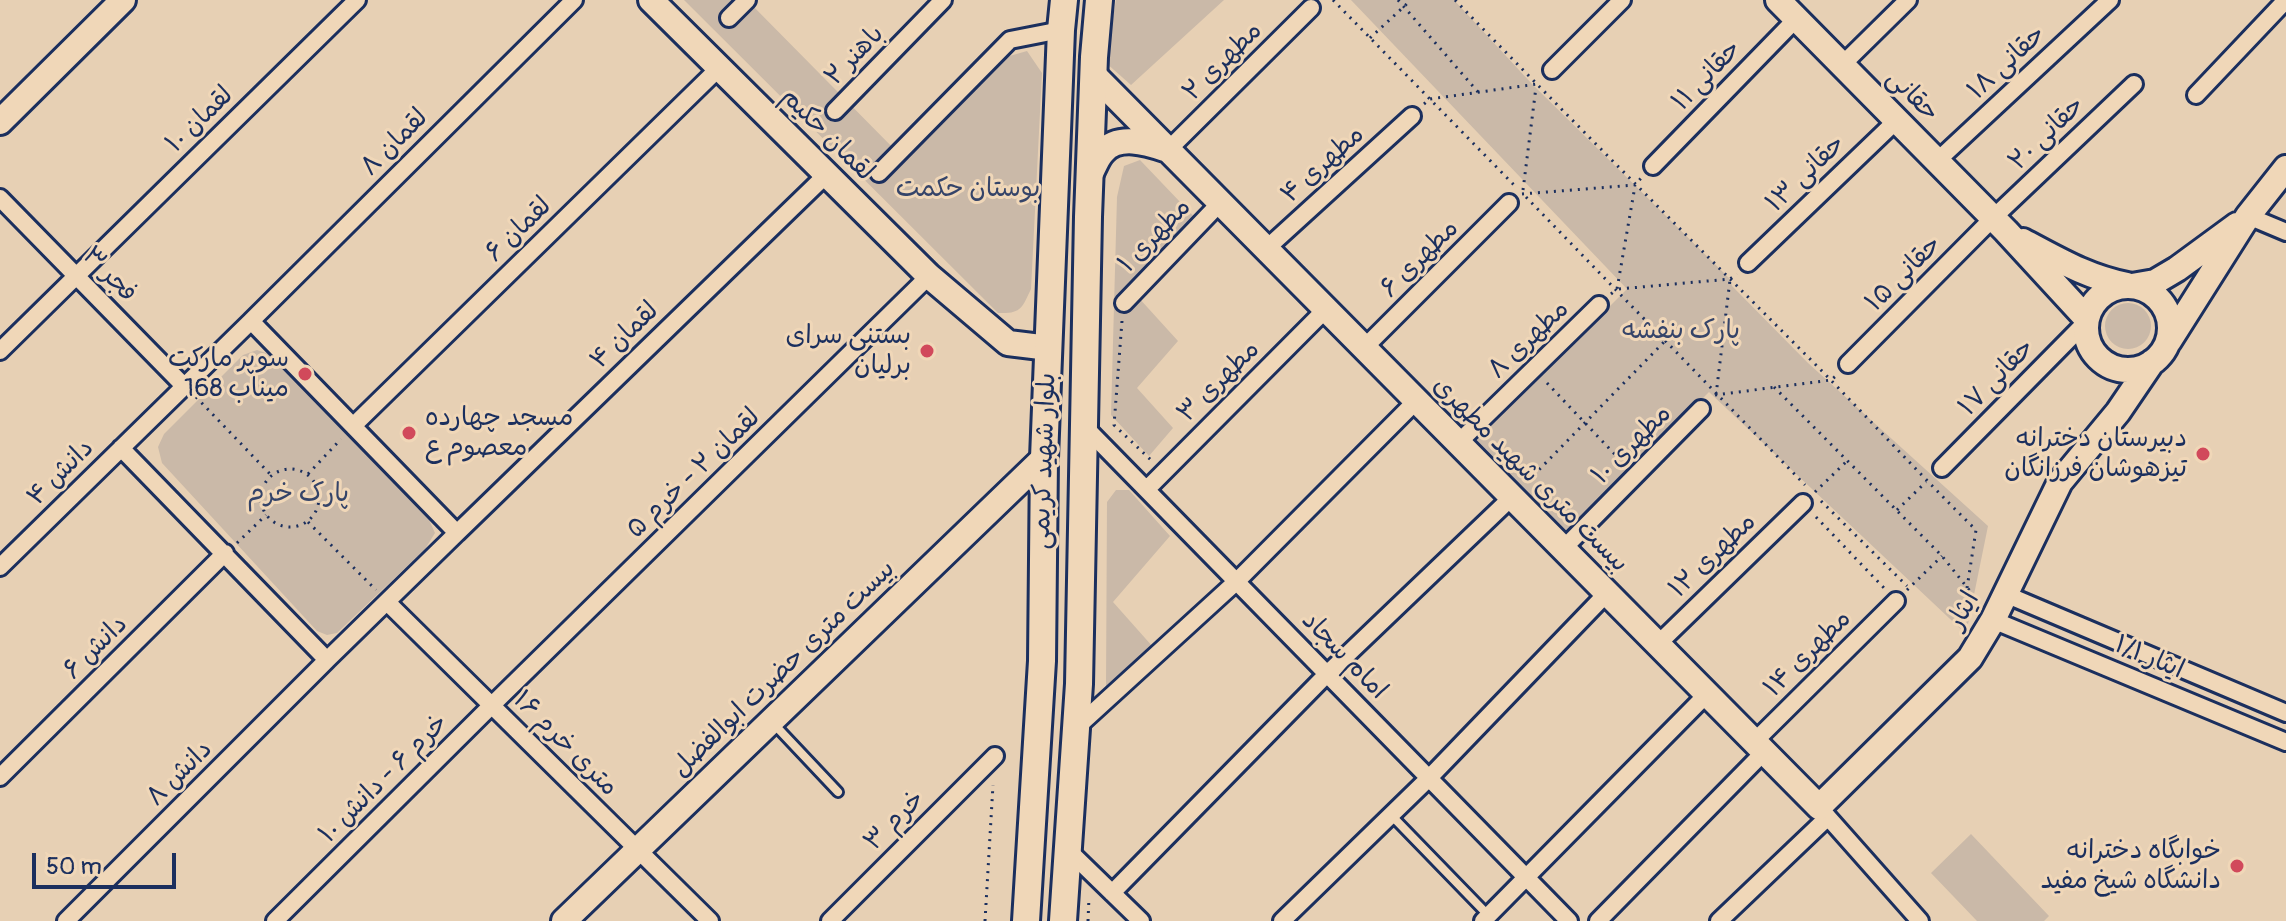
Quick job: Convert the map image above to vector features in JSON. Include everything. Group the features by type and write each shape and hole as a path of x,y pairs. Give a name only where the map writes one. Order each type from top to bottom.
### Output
{"main road":[{"path":"0,122 123,0"},
{"name":"لقمان حکیم","path":"651,0 929,276 1008,343 1049,348"},
{"name":"بلوار شهید کریمی","path":"1026,921 1042,661 1044,458 1064,0"},
{"name":"بلوار شهید کریمی","path":"1063,921 1079,684 1090,175 1099,0"},
{"name":"حقانی","path":"1778,0 2000,225"},
{"name":"بیست متری شهید مطهری","path":"1093,74 1823,812"},
{"path":"1090,175 1103,151 1117,143 1147,143 1168,150"},
{"path":"2248,216 2155,282 2117,287 2102,294 2091,306 2086,320 2086,334 2096,355 2104,363 2127,370 2138,369 2158,354 2248,216 2286,168"},
{"path":"2000,225 2078,271 2148,291 2163,305 2170,326 2158,354"},
{"path":"2000,225 2086,320"},
{"name":"ایثار","path":"1823,812 1970,658 1993,620 2060,482 2118,412 2158,354"},
{"path":"2115,368 2122,375 2124,385 2123,402 2118,412"},
{"name":"بیست متری حضرت ابوالفضل","path":"564,921 1044,458"}],"street":[{"name":"لقمان ۱۰","path":"0,351 357,0"},
{"name":"لقمان ۸","path":"184,386 574,0"},
{"path":"729,18 747,0"},
{"name":"باهنر ۲","path":"835,111 943,0"},
{"path":"1552,70 1622,0"},
{"path":"1842,65 1908,0"},
{"path":"2196,95 2286,0"},
{"name":"حقانی ۱۸","path":"1937,161 2106,1"},
{"name":"مطهری ۲","path":"1168,150 1311,8"},
{"name":"حقانی ۱۱","path":"1653,166 1796,19"},
{"path":"879,173 1010,40 1061,30"},
{"name":"لقمان ۶","path":"353,426 719,68"},
{"name":"حقانی ۲۰","path":"2000,225 2134,84"},
{"name":"مطهری ۴","path":"1266,249 1412,116"},
{"name":"حقانی ۱۳","path":"1748,263 1897,120"},
{"name":"لقمان ۴","path":"387,602 827,174"},
{"name":"فجر ۳","path":"0,198 184,386"},
{"name":"مطهری ۶","path":"1364,348 1516,198"},
{"name":"مطهری ۱","path":"1124,303 1220,203"},
{"path":"2248,216 2286,232"},
{"name":"حقانی ۱۵","path":"1848,364 2000,225"},
{"name":"لقمان ۲ - خرم ۵","path":"492,705 929,276"},
{"name":"مطهری ۸","path":"1458,443 1599,305"},
{"name":"مطهری ۳","path":"1147,489 1326,309"},
{"name":"حقانی ۱۷","path":"1942,468 2086,320"},
{"path":"251,321 457,533"},
{"name":"دانش ۴","path":"0,567 184,386"},
{"path":"1076,728 1237,581 1416,401"},
{"name":"مطهری ۱۰","path":"1563,549 1701,409"},
{"name":"امام سجاد","path":"1083,425 1569,921"},
{"path":"121,448 327,660"},
{"path":"1112,893 1327,674 1512,497"},
{"name":"مطهری ۱۲","path":"1658,644 1808,498"},
{"name":"دانش ۶","path":"0,777 225,553"},
{"path":"1282,921 1429,778 1607,593"},
{"path":"2005,594 2286,713"},
{"name":"مطهری ۱۴","path":"1598,921 1896,601"},
{"name":"۱۶ متری خرم","path":"387,602 710,921"},
{"name":"دانش ۸","path":"66,921 387,602"},
{"name":"ایثار ۱/۱","path":"1993,620 2286,742"},
{"path":"1486,918 1707,694"},
{"name":"خرم ۶ - دانش ۱۰","path":"275,921 492,705"},
{"name":"خرم ۳","path":"830,921 995,756"},
{"path":"1719,921 1823,812"},
{"name":"بیست متری شهید مطهری","path":"1823,812 1920,921"},
{"path":"1068,850 1141,921"}],"lane":[{"path":"771,721 838,792"},
{"path":"1391,815 1486,918"}],"path":[{"path":"1333,0 1430,99 1516,198 1617,289 1716,395 1896,601 1942,556"},
{"path":"1398,0 1478,92"},
{"path":"1370,38 1411,0"},
{"path":"1455,0 1976,530 1967,588"},
{"path":"1412,116 1430,99 1536,85"},
{"path":"1516,198 1536,85"},
{"path":"1617,289 1635,185 1653,166"},
{"path":"1516,198 1635,185"},
{"path":"1599,305 1617,289 1730,279 1748,263"},
{"path":"1716,395 1730,279"},
{"path":"1124,303 1114,425 1164,472"},
{"path":"1512,497 1665,341"},
{"path":"1716,395 1831,380 1848,364"},
{"path":"1534,369 1635,475"},
{"path":"184,386 271,475"},
{"path":"1774,387 1942,556 1993,620"},
{"path":"308,474 353,426"},
{"path":"1808,498 1848,460"},
{"path":"289,468 308,474 319,489 319,507 308,522 294,528 278,525 266,515 261,502 262,487 271,475 289,468"},
{"path":"1897,510 1942,468"},
{"path":"1808,498 1909,588"},
{"path":"225,553 266,515"},
{"path":"308,522 387,602"},
{"path":"985,921 995,756"}],"green space":[{"name":"بوستان حکمت","path":"684,0 747,0 903,158 995,64 1027,51 1042,73 1031,289 1020,308 998,313"},
{"path":"1116,0 1224,0 1131,85 1105,62"},
{"name":"پارک بنفشه","path":"1351,0 1454,0 1532,84 1730,279 1732,286 1808,363 1988,526 1966,634 1709,392 1567,535 1473,443 1627,289"},
{"path":"1140,160 1203,226 1138,297 1178,341 1137,388 1173,428 1149,456 1111,415 1117,197 1124,166"},
{"path":"2128,303 2144,310 2151,326 2144,342 2128,349 2112,342 2105,326 2112,310"},
{"name":"پارک خرم","path":"257,350 266,353 280,365 350,432 426,513 435,533 425,549 337,633 327,635 317,631 162,463 158,447 164,434 243,355"},
{"path":"1116,490 1129,490 1170,536 1113,602 1153,647 1106,686 1107,502"},
{"path":"1971,834 2049,916 2044,921 1977,921 1931,873"}],"place":[{"name":"بستنی سرای برلیان","path":"927,351"},
{"name":"سوپر مارکت میناب 168","path":"305,374"},
{"name":"مسجد چهارده معصوم ع","path":"409,433"},
{"name":"دبیرستان دخترانه تیزهوشان فرزانگان","path":"2203,454"},
{"name":"خوابگاه دخترانه دانشگاه شیخ مفید","path":"2237,866"}]}
